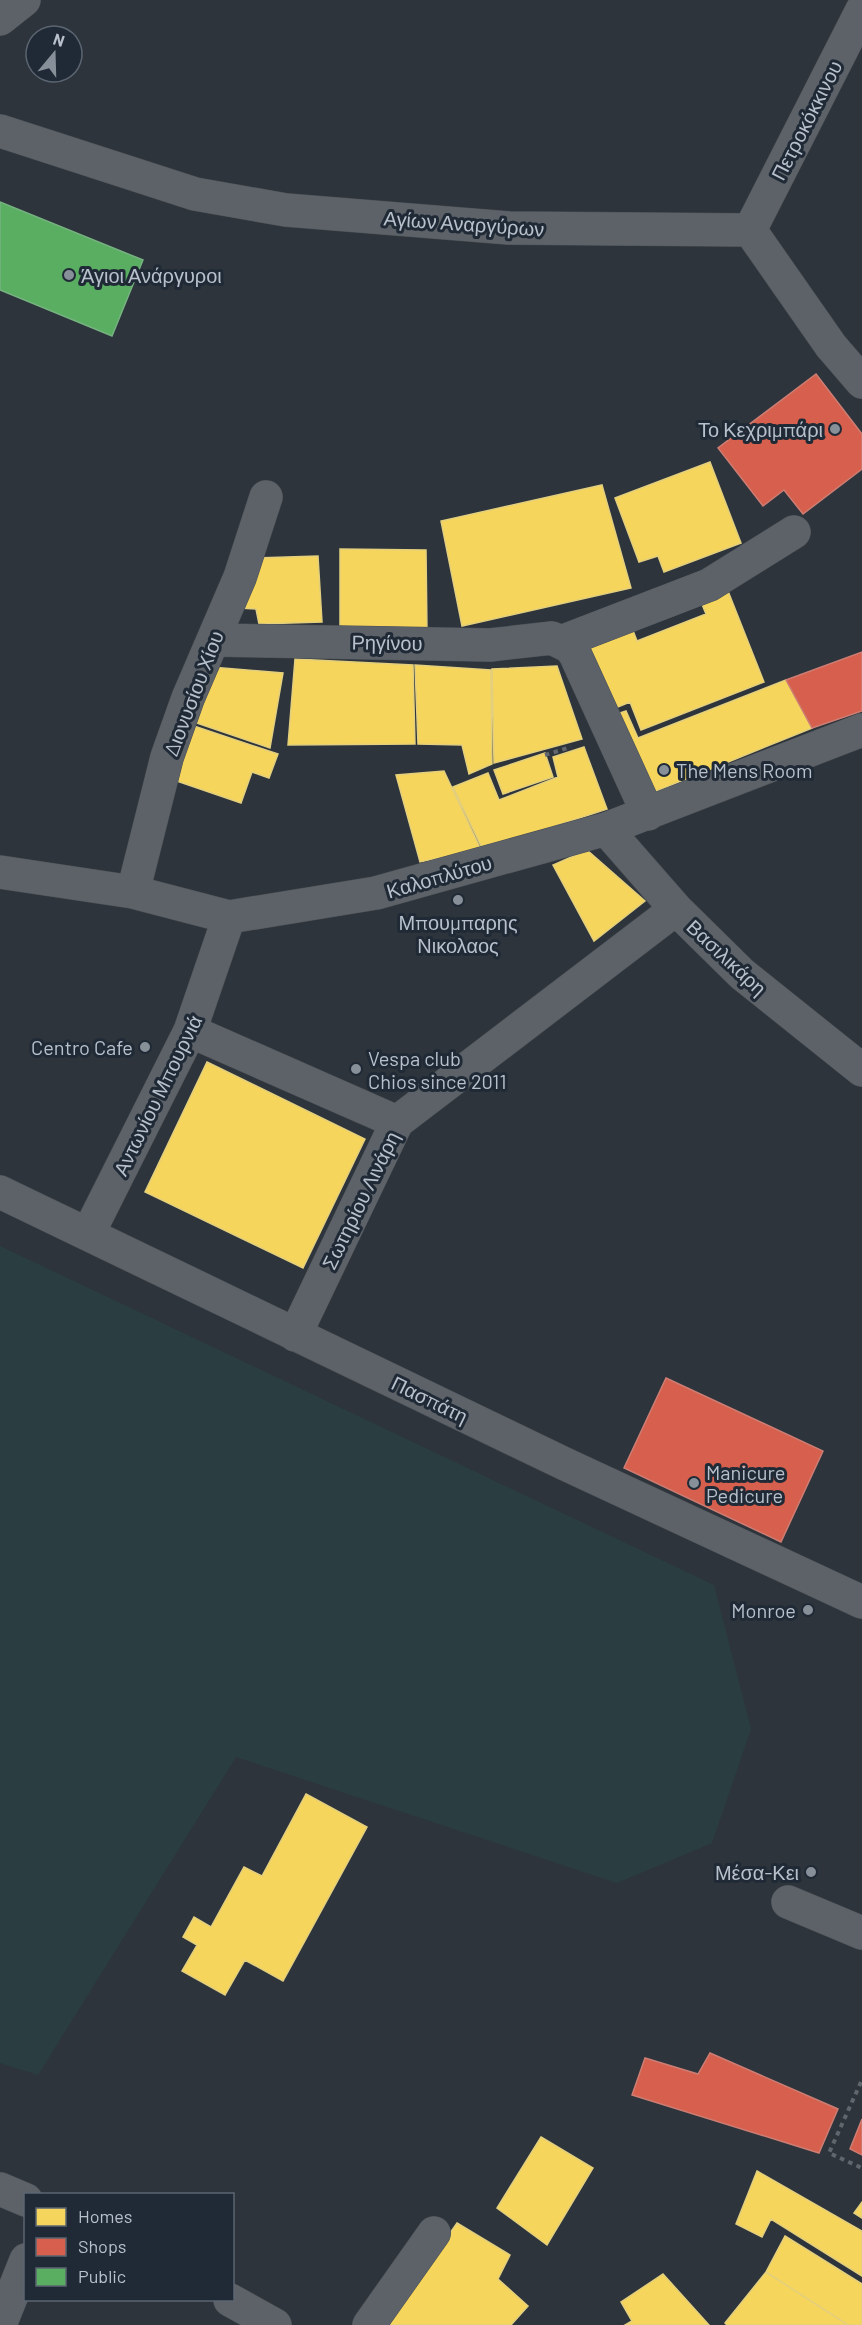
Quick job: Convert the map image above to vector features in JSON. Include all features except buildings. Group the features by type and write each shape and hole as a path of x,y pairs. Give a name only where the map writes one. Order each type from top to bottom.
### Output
{"street":[{"path":"0,19 24,0"},
{"name":"Πετροκόκκινου","path":"750,230 862,10"},
{"name":"Αγίων Αναργύρων","path":"0,131 195,194 286,210 509,228 750,230"},
{"path":"750,230 831,346 862,382"},
{"name":"Διονυσίου Χίου","path":"133,892 168,757 188,698 240,577 266,497"},
{"name":"Ρηγίνου","path":"213,640 490,645 552,638 561,642 709,585 794,532"},
{"path":"561,642 575,654 648,814"},
{"name":"Καλοπλύτου","path":"0,872 133,892 229,917 376,893 606,829 862,730"},
{"name":"Βασιλικάρη","path":"606,829 676,909 742,974 862,1070"},
{"name":"Σωτηρίου Λινάρη","path":"295,1335 397,1122 676,909"},
{"name":"Αντωνίου Μπουρνιά","path":"88,1234 190,1031 229,917"},
{"path":"190,1031 397,1122"},
{"name":"Πασπάτη","path":"0,1192 565,1464 862,1602"},
{"path":"788,1902 862,1933"},
{"path":"0,2189 24,2199"},
{"path":"369,2325 434,2233"},
{"path":"0,2325 24,2265"},
{"path":"232,2301 275,2325"}],"path":[{"path":"861,2082 829,2153 862,2169"}],"green space":[{"path":"0,1246 714,1585 751,1729 712,1843 617,1883 236,1757 38,2075 0,2063"}],"place":[{"name":"Άγιοι Ανάργυροι","path":"69,275"},
{"name":"Το Κεχριμπάρι","path":"835,429"},
{"name":"The Mens Room","path":"664,770"},
{"name":"Μπουμπαρης Νικολαος","path":"458,900"},
{"name":"Centro Cafe","path":"145,1047"},
{"name":"Vespa club Chios since 2011","path":"356,1069"},
{"name":"Manicure Pedicure","path":"694,1483"},
{"name":"Monroe","path":"808,1610"},
{"name":"Μέσα-Κει","path":"811,1872"}]}
